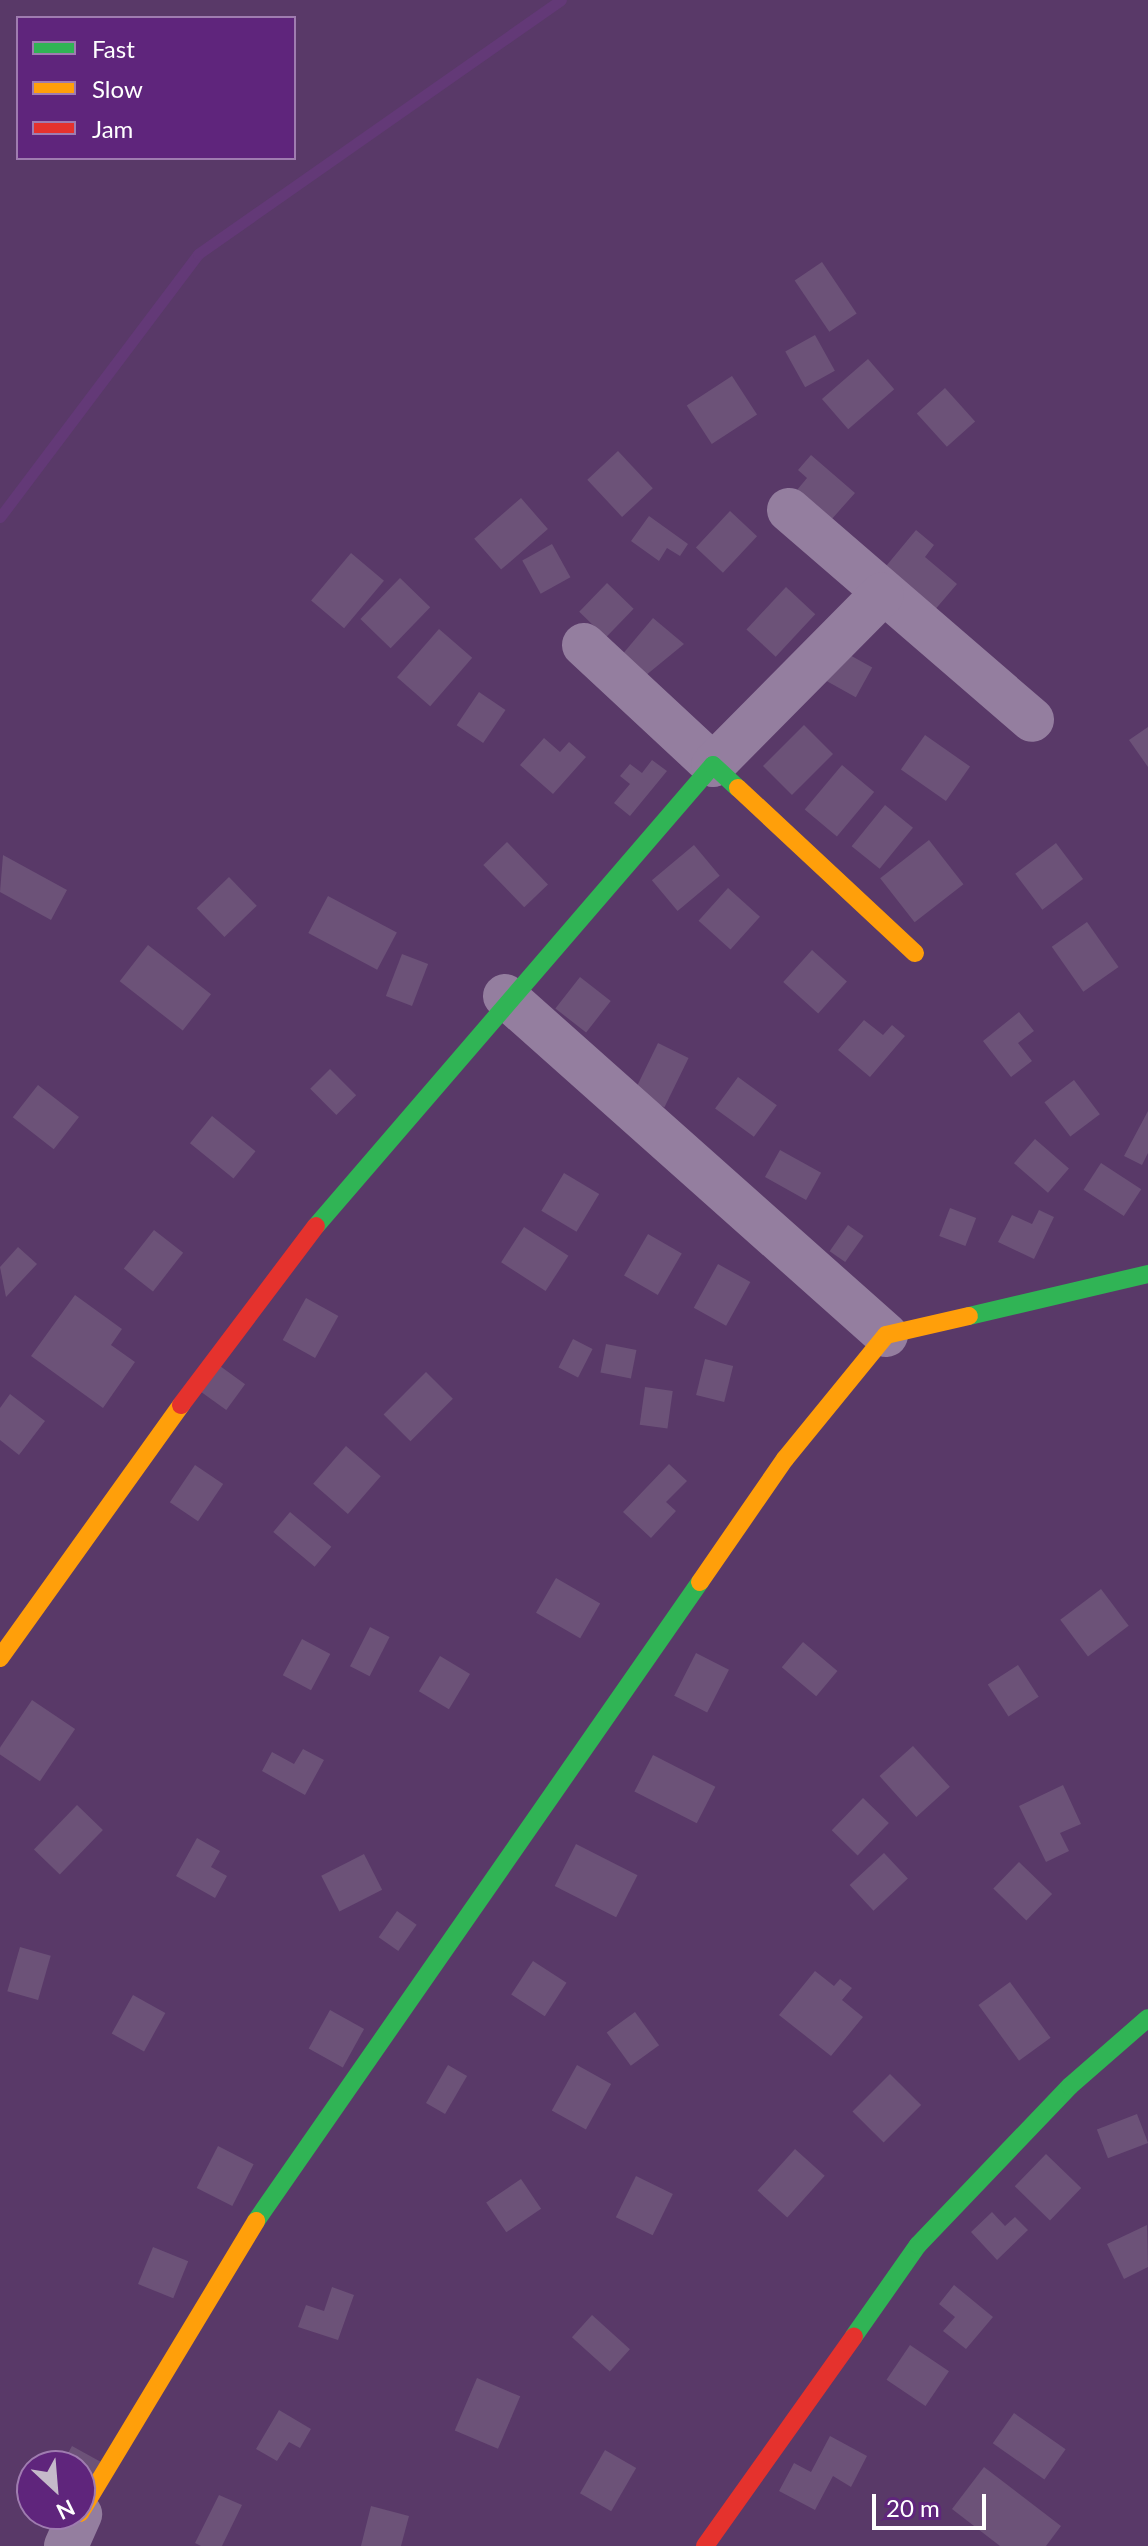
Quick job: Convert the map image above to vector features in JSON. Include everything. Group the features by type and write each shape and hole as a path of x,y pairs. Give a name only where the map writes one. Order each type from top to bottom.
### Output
{"street":[{"path":"789,510 882,594 1032,720"},
{"path":"0,1658 274,1278 505,996 713,765 882,594"},
{"path":"584,645 915,953"},
{"path":"505,996 886,1335"},
{"path":"96,2487 225,2265 425,1986 785,1459 886,1335 1148,1274"},
{"path":"705,2546 918,2245 1070,2086 1148,2018"}],"building":[{"path":"822,262 857,313 829,332 795,280"},
{"path":"815,335 835,371 805,387 785,351"},
{"path":"868,359 894,389 848,429 822,399"},
{"path":"732,376 757,415 712,444 687,405"},
{"path":"945,388 975,421 947,447 917,413"},
{"path":"618,451 653,488 622,517 587,480"},
{"path":"811,455 855,493 831,520 797,490 807,478 798,470"},
{"path":"521,498 548,529 501,570 474,539"},
{"path":"730,511 757,536 723,573 696,548"},
{"path":"649,516 688,544 680,556 667,548 659,561 631,541"},
{"path":"916,530 934,545 925,557 957,584 933,612 882,571"},
{"path":"552,544 570,577 541,594 522,560"},
{"path":"351,553 384,581 344,628 311,600"},
{"path":"400,578 430,607 391,648 360,619"},
{"path":"607,583 634,609 606,637 579,612"},
{"path":"786,587 815,614 776,657 746,629"},
{"path":"653,618 684,644 645,676 621,656"},
{"path":"439,629 472,658 430,706 397,677"},
{"path":"839,649 872,667 856,697 823,679"},
{"path":"479,692 506,710 483,743 457,725"},
{"path":"804,725 833,754 792,795 763,766"},
{"path":"1148,727 1148,767 1129,740"},
{"path":"925,735 970,767 946,801 901,769"},
{"path":"544,738 560,752 569,742 586,757 553,794 520,765"},
{"path":"652,760 667,771 630,816 614,803 630,784 620,776 630,764 642,773"},
{"path":"842,765 874,792 837,836 805,809"},
{"path":"885,805 913,828 880,869 852,846"},
{"path":"929,840 963,884 915,922 880,878"},
{"path":"507,842 548,884 524,907 483,865"},
{"path":"1056,843 1083,879 1042,910 1015,874"},
{"path":"694,845 720,876 678,911 652,880"},
{"path":"3,855 67,890 51,920 0,892"},
{"path":"229,877 257,906 224,937 197,908"},
{"path":"728,888 760,917 731,949 699,921"},
{"path":"328,896 397,933 377,970 308,933"},
{"path":"1087,922 1119,967 1083,992 1052,947"},
{"path":"148,945 211,994 183,1031 120,981"},
{"path":"812,950 847,981 818,1013 783,982"},
{"path":"402,954 428,964 412,1006 386,996"},
{"path":"580,977 611,1001 586,1033 555,1009"},
{"path":"1019,1012 1034,1031 1018,1043 1032,1061 1011,1077 983,1041"},
{"path":"864,1020 883,1035 892,1025 905,1036 870,1077 838,1050"},
{"path":"658,1043 689,1058 664,1107 634,1092"},
{"path":"330,1069 356,1095 336,1115 310,1089"},
{"path":"738,1077 777,1105 754,1137 715,1109"},
{"path":"1074,1080 1100,1114 1070,1137 1044,1102"},
{"path":"38,1085 79,1117 54,1149 13,1117"},
{"path":"1148,1111 1148,1153 1142,1165 1124,1156"},
{"path":"212,1116 256,1151 233,1178 190,1143"},
{"path":"1035,1139 1069,1169 1048,1193 1014,1163"},
{"path":"780,1150 821,1173 806,1200 765,1177"},
{"path":"1101,1163 1141,1189 1124,1216 1084,1190"},
{"path":"564,1173 599,1194 576,1232 541,1211"},
{"path":"950,1208 976,1218 965,1246 939,1236"},
{"path":"1039,1210 1054,1217 1034,1259 998,1242 1012,1215 1032,1224"},
{"path":"848,1225 864,1236 845,1262 830,1251"},
{"path":"524,1227 568,1256 546,1291 501,1262"},
{"path":"154,1230 183,1253 153,1291 124,1269"},
{"path":"648,1234 682,1254 658,1295 624,1276"},
{"path":"18,1247 37,1264 6,1297 0,1267"},
{"path":"718,1264 750,1282 726,1326 694,1308"},
{"path":"75,1295 122,1329 111,1345 135,1362 103,1408 31,1356"},
{"path":"306,1298 338,1316 315,1358 283,1340"},
{"path":"573,1339 593,1349 578,1377 558,1368"},
{"path":"606,1344 636,1350 631,1378 600,1372"},
{"path":"705,1359 733,1366 724,1402 696,1395"},
{"path":"220,1366 245,1384 226,1410 201,1392"},
{"path":"426,1372 453,1399 410,1441 384,1414"},
{"path":"645,1387 673,1391 667,1429 640,1425"},
{"path":"10,1394 45,1421 19,1455 0,1440 0,1408"},
{"path":"346,1446 381,1476 348,1514 313,1484"},
{"path":"669,1464 687,1481 666,1502 676,1511 651,1538 623,1512"},
{"path":"195,1465 223,1484 198,1521 170,1502"},
{"path":"290,1512 331,1547 315,1567 273,1532"},
{"path":"556,1578 600,1604 580,1638 536,1613"},
{"path":"1101,1589 1129,1626 1088,1656 1060,1620"},
{"path":"370,1627 390,1637 370,1676 350,1666"},
{"path":"302,1639 330,1654 311,1690 283,1675"},
{"path":"803,1642 837,1671 816,1696 782,1667"},
{"path":"696,1653 729,1670 707,1713 674,1696"},
{"path":"440,1656 470,1674 449,1709 419,1691"},
{"path":"1018,1665 1039,1697 1009,1716 988,1685"},
{"path":"32,1700 75,1729 40,1781 0,1754 0,1747"},
{"path":"913,1746 950,1787 916,1817 880,1776"},
{"path":"303,1749 324,1760 305,1795 262,1771 272,1752 294,1764"},
{"path":"653,1755 715,1787 697,1823 634,1792"},
{"path":"1063,1785 1081,1824 1060,1833 1069,1851 1046,1862 1019,1806"},
{"path":"863,1798 889,1823 858,1855 832,1830"},
{"path":"77,1805 103,1830 60,1875 34,1850"},
{"path":"197,1838 220,1851 211,1867 227,1876 215,1898 176,1876"},
{"path":"576,1844 637,1875 616,1917 555,1886"},
{"path":"884,1853 908,1879 873,1911 850,1885"},
{"path":"364,1854 382,1890 339,1911 321,1876"},
{"path":"1019,1862 1052,1894 1026,1921 993,1889"},
{"path":"397,1911 417,1925 398,1951 379,1937"},
{"path":"20,1947 51,1956 38,2000 7,1991"},
{"path":"533,1961 567,1983 545,2016 511,1995"},
{"path":"815,1971 834,1986 840,1979 852,1988 842,2000 863,2017 831,2056 779,2015"},
{"path":"1010,1982 1051,2038 1019,2061 978,2005"},
{"path":"133,1995 165,2013 144,2051 112,2033"},
{"path":"330,2010 364,2029 343,2067 309,2048"},
{"path":"635,2012 659,2045 631,2066 607,2033"},
{"path":"448,2065 467,2076 445,2114 426,2103"},
{"path":"577,2065 611,2084 586,2129 552,2110"},
{"path":"890,2074 921,2105 884,2143 853,2111"},
{"path":"1137,2114 1148,2143 1108,2158 1097,2129"},
{"path":"218,2146 254,2164 232,2206 197,2188"},
{"path":"795,2149 825,2176 787,2217 758,2191"},
{"path":"1046,2154 1081,2188 1050,2220 1015,2186"},
{"path":"636,2176 673,2194 653,2235 616,2217"},
{"path":"521,2179 541,2209 506,2232 486,2202"},
{"path":"992,2212 1005,2226 1015,2217 1028,2230 997,2260 971,2232"},
{"path":"1147,2225 1148,2267 1124,2279 1107,2244"},
{"path":"153,2247 188,2261 173,2298 138,2284"},
{"path":"954,2285 993,2317 966,2349 943,2331 955,2317 939,2304"},
{"path":"332,2287 354,2295 338,2340 298,2327 306,2305 324,2311"},
{"path":"592,2315 630,2349 610,2371 572,2337"},
{"path":"910,2345 949,2371 925,2406 887,2380"},
{"path":"477,2378 520,2396 498,2449 455,2430"},
{"path":"279,2410 311,2429 300,2448 289,2442 277,2461 256,2449"},
{"path":"1014,2413 1066,2449 1044,2479 993,2443"},
{"path":"830,2436 867,2456 851,2487 833,2476 815,2510 779,2491 794,2463 811,2472"},
{"path":"605,2450 636,2468 611,2511 580,2493"},
{"path":"984,2467 1061,2526 1046,2546 1000,2546 952,2509"},
{"path":"219,2495 242,2505 222,2546 201,2546 195,2543"},
{"path":"371,2506 409,2516 401,2546 361,2546"}],"waterway":[{"path":"0,517 198,254 561,0"}],"traffic: fast":[{"path":"316,1226 713,765 738,788"},
{"path":"969,1316 1148,1274"},
{"path":"256,2221 700,1582"},
{"path":"854,2336 918,2245 1070,2086 1148,2018"}],"traffic: slow":[{"path":"738,788 915,953"},
{"path":"700,1582 785,1459 886,1335 969,1316"},
{"path":"0,1658 181,1405"},
{"path":"96,2486 256,2221"}],"traffic: jam":[{"path":"181,1405 316,1226"},
{"path":"705,2546 854,2336"}]}
